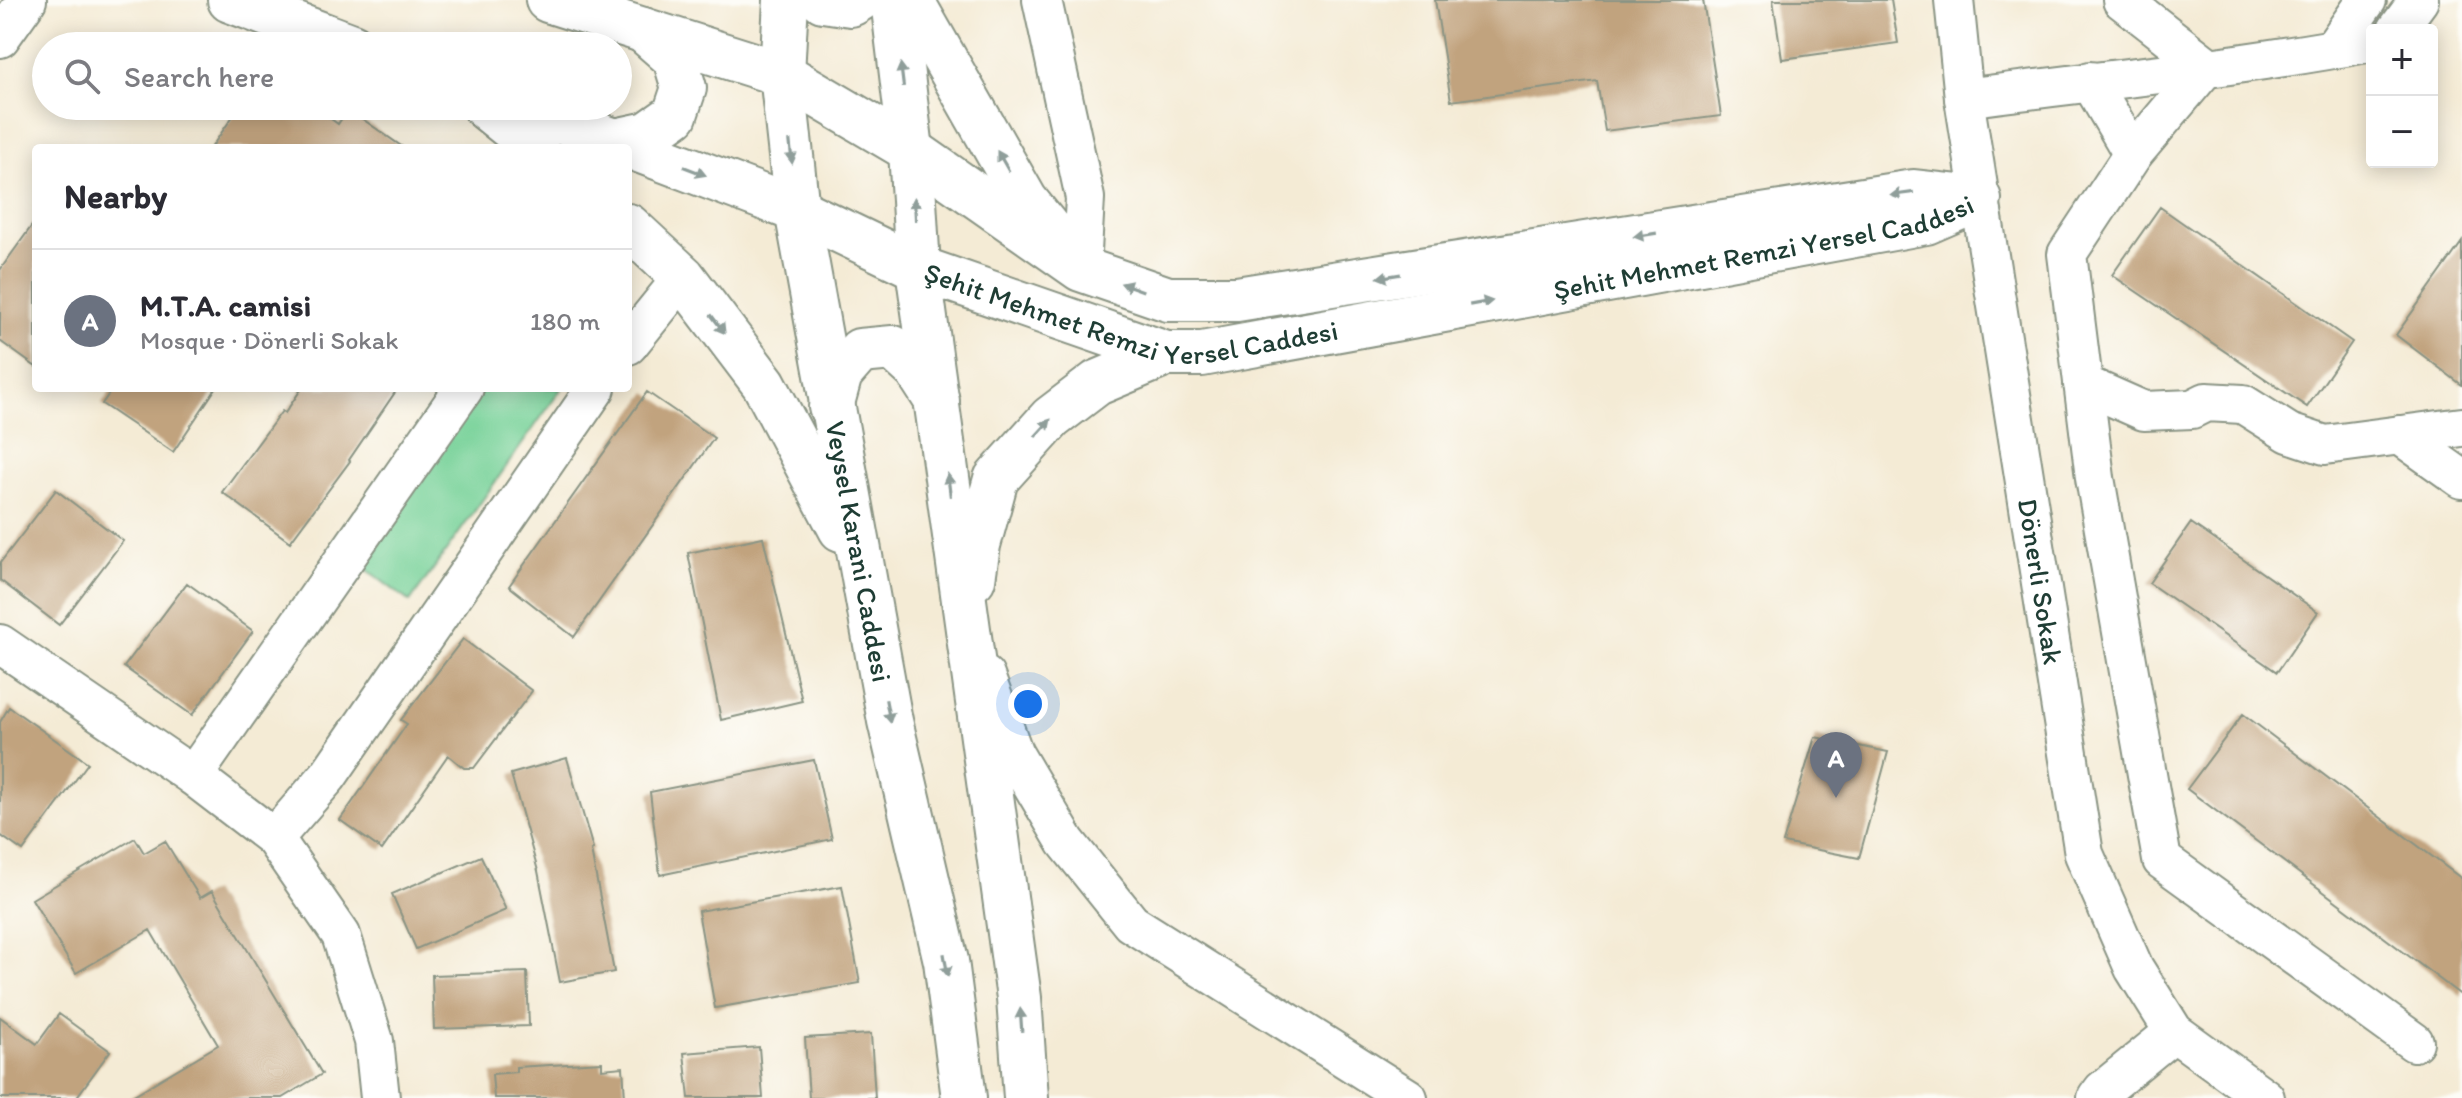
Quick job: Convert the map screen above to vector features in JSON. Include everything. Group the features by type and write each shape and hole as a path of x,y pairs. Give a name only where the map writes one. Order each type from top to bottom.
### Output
{"main road":[{"path":"230,0 315,32"},
{"name":"Şehit Mehmet Remzi Yersel Caddesi","path":"548,0 782,74 911,150 1081,269 1168,299 1237,299 1914,192 1979,199"},
{"name":"Veysel Karani Caddesi","path":"786,0 782,74 797,210 890,721 946,961 964,1098"},
{"path":"823,0 851,4 858,0"},
{"path":"893,0 911,150 918,268 1019,998 1026,1098"},
{"path":"911,0 1025,200 1081,269"},
{"path":"615,141 648,134 675,115 684,88 675,58 643,30"},
{"path":"501,120 531,144"},
{"name":"Şehit Mehmet Remzi Yersel Caddesi","path":"556,120 623,144"},
{"name":"Şehit Mehmet Remzi Yersel Caddesi","path":"632,147 797,210 918,268 1166,354 1202,354 1926,222 1979,199"},
{"path":"632,230 683,277 764,384 862,569"},
{"path":"831,407 840,374 860,351 893,348 917,370 938,403"},
{"path":"966,625 978,545 996,479 1051,418 1097,383 1166,354"}],"street":[{"path":"0,38 27,0"},
{"path":"1042,0 1085,198 1081,269"},
{"name":"Dönerli Sokak","path":"1954,0 1979,199 2084,854 2134,968 2174,1032 2265,1098"},
{"path":"2122,0 2207,66"},
{"path":"2333,49 2367,0"},
{"path":"2401,24 2419,0"},
{"path":"1964,98 2207,66 2279,60 2366,43"},
{"path":"2207,66 2133,154 2067,254 2095,478 2162,860 2414,1042"},
{"path":"2090,81 2133,154"},
{"path":"632,340 683,277"},
{"path":"2083,384 2144,411 2192,409 2206,402 2243,404 2289,433 2325,445 2462,427"},
{"path":"193,776 461,392"},
{"path":"274,838 328,776 593,392"},
{"path":"2400,435 2462,479"},
{"path":"966,625 1014,754 1066,842 1131,923 1392,1093"},
{"path":"0,644 193,776 274,838 341,935 374,1041 380,1098"},
{"path":"2097,1098 2174,1032"}],"green space":[{"path":"480,392 559,392 410,602 358,563"}],"building":[{"path":"1435,0 1703,0 1721,116 1605,131 1597,81 1451,101"},
{"path":"1773,0 1891,0 1898,43 1782,59"},
{"path":"230,120 332,120 338,124 341,120 364,120 398,144 214,144"},
{"path":"2160,207 2352,342 2307,407 2112,275"},
{"path":"32,226 32,364 0,341 0,270"},
{"path":"2462,242 2462,385 2396,335"},
{"path":"110,392 213,392 173,452 102,404"},
{"path":"299,392 395,392 350,461 290,542 222,492 282,411 285,413"},
{"path":"647,392 714,438 574,637 509,586"},
{"path":"56,490 123,541 59,625 0,580 0,563"},
{"path":"2191,523 2318,612 2277,672 2149,583"},
{"path":"763,537 802,701 721,720 688,553"},
{"path":"187,583 253,631 192,715 124,667"},
{"path":"463,639 532,691 474,768 464,768 448,755 382,850 340,820 407,724 401,720"},
{"path":"9,707 88,763 23,851 0,835 0,722"},
{"path":"2243,714 2462,879 2462,996 2187,789"},
{"path":"1815,737 1888,752 1859,858 1783,843"},
{"path":"567,758 593,849 614,972 560,982 538,871 511,774"},
{"path":"814,760 832,839 660,875 650,792"},
{"path":"135,838 144,853 165,841 200,898 212,891 322,1074 282,1098 129,1098 218,1045 150,930 76,973 32,899"},
{"path":"481,856 506,910 416,949 392,894"},
{"path":"842,886 860,983 715,1008 698,911"},
{"path":"527,972 529,1026 434,1029 432,975"},
{"path":"59,1014 110,1051 76,1098 0,1098 0,1017 37,1044"},
{"path":"871,1034 875,1098 809,1098 805,1038"},
{"path":"759,1047 763,1098 689,1098 684,1053"},
{"path":"602,1062 602,1069 623,1067 625,1098 494,1098 492,1074 516,1072 516,1067"}],"place":[{"name":"M.T.A. camisi","path":"1836,798"}]}
